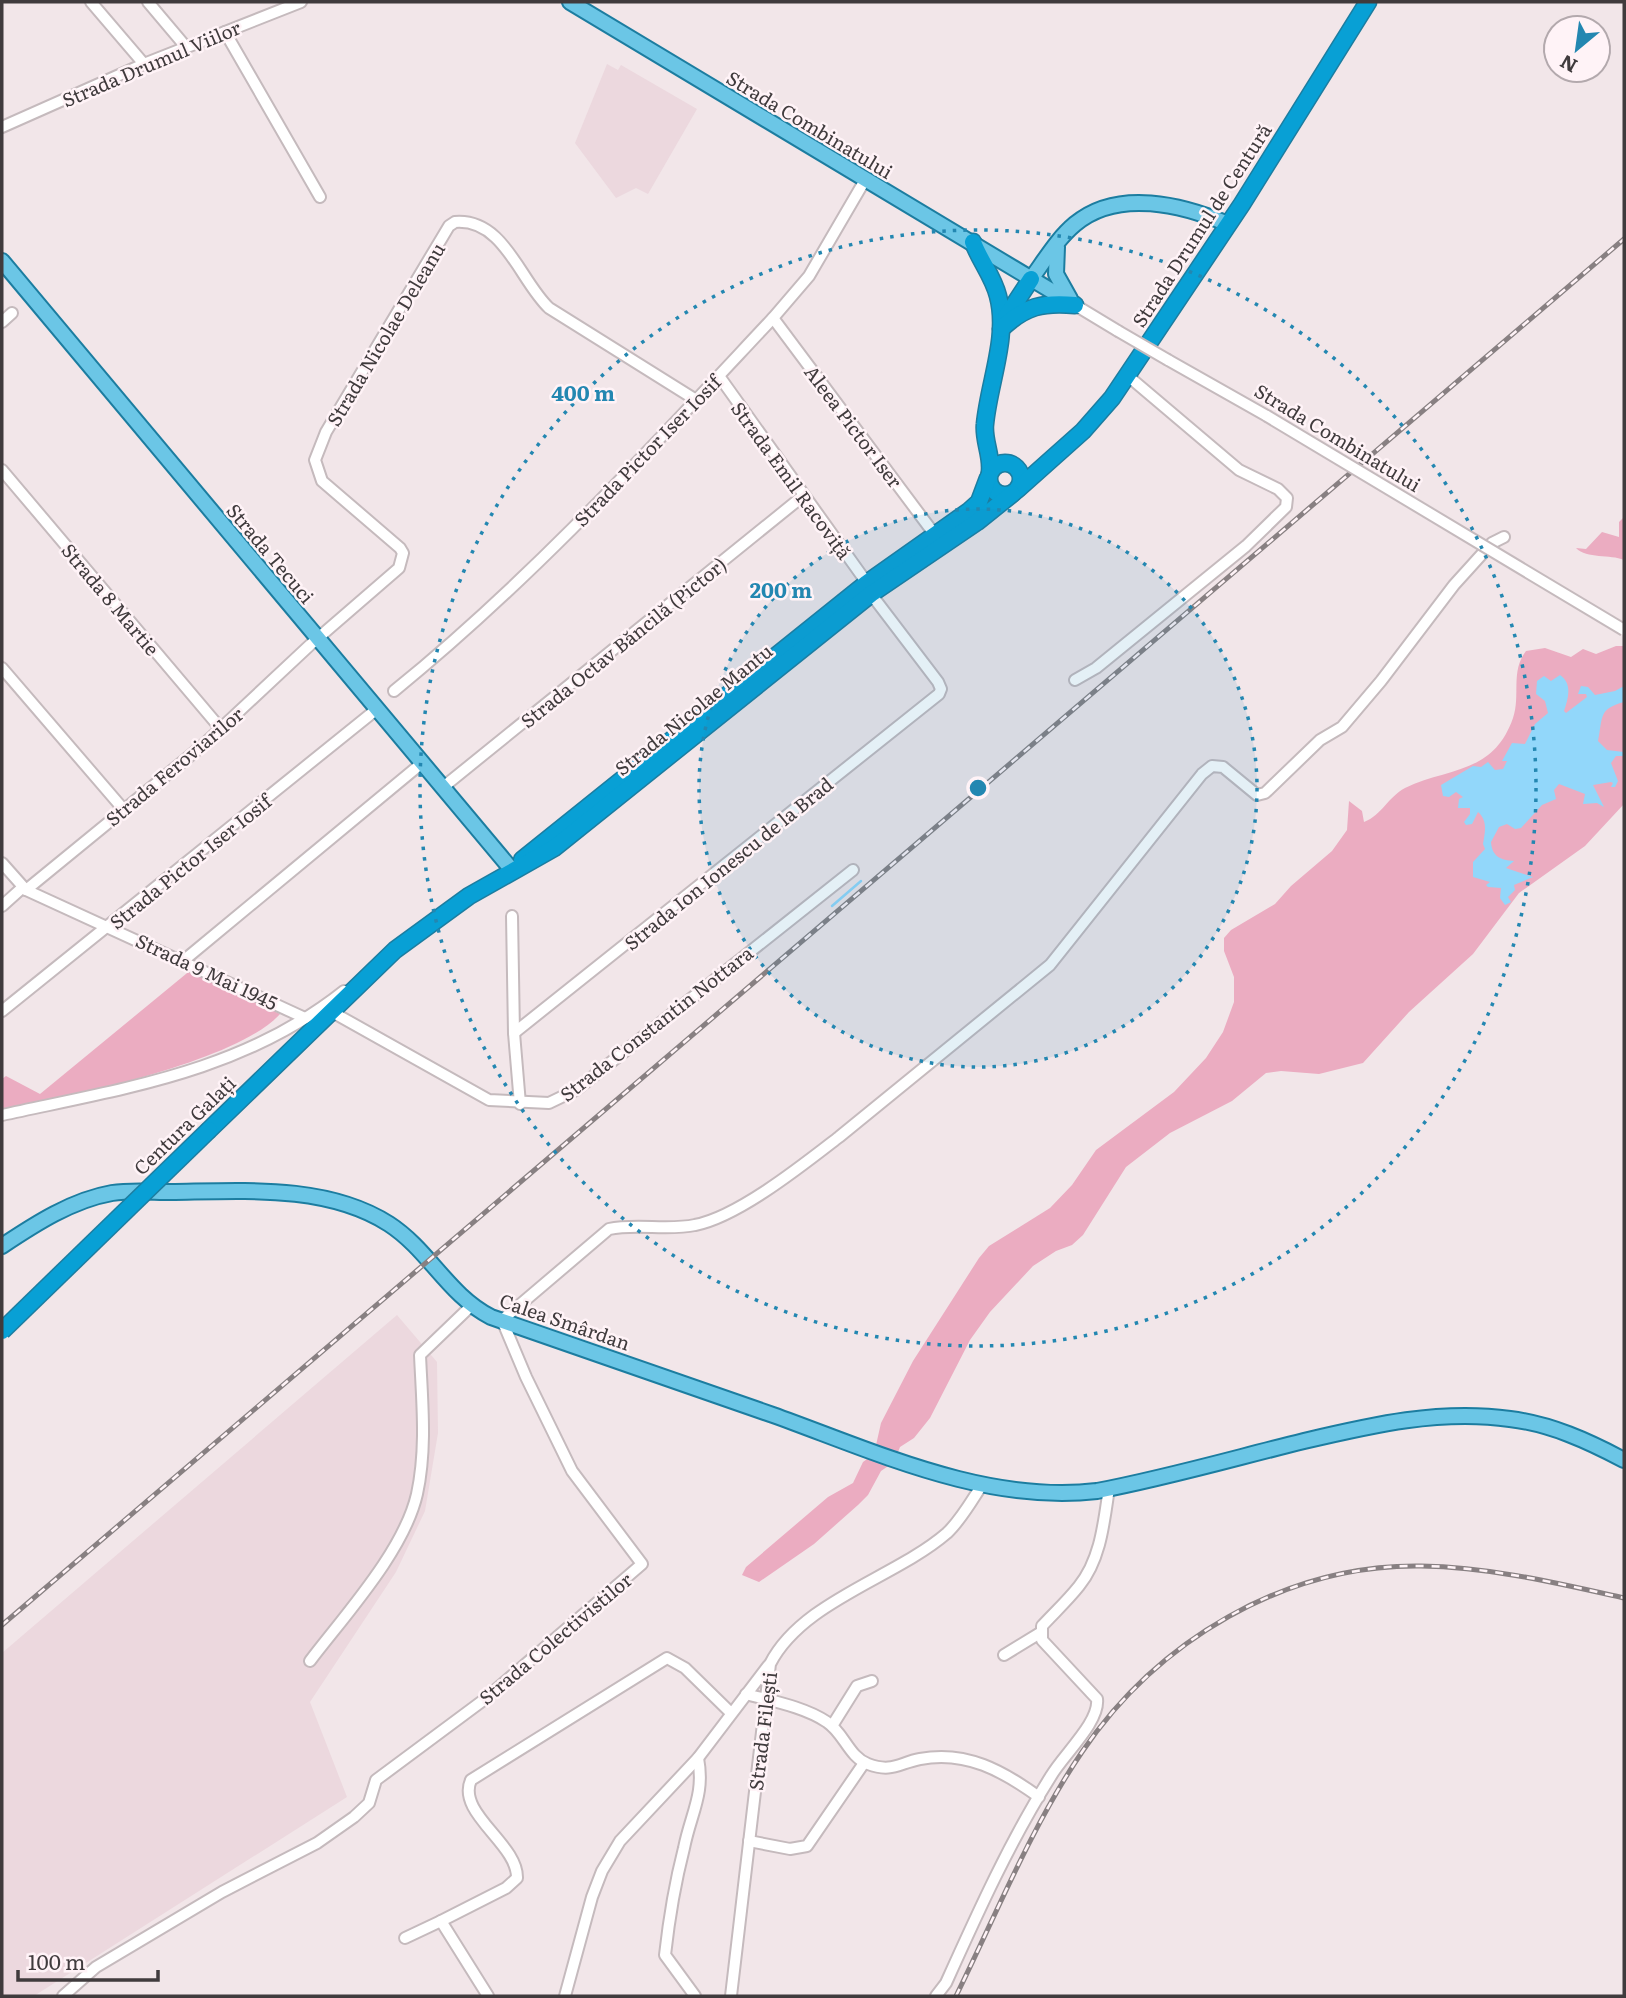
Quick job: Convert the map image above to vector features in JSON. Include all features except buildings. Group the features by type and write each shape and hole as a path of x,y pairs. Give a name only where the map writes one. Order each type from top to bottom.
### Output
{"highway":[{"name":"Strada Drumul de Centură","path":"1015,492 1098,415 1128,376 1368,2"},
{"path":"973,242 998,294 1001,329 986,415 989,475 996,493 1015,492"},
{"path":"1001,329 1031,279"},
{"path":"1001,329 1030,307 1046,303 1075,305"},
{"path":"869,588 978,522 1015,492 1021,479 994,440 986,415"},
{"path":"395,950 443,913 512,870 556,830 979,502 989,475 997,464 1027,467 1053,458"},
{"name":"Centura Galați","path":"2,1331 395,950"}],"main road":[{"name":"Strada Combinatului","path":"570,2 1075,305"},
{"path":"1031,279 1058,242 1086,216 1114,206 1181,206 1228,224"},
{"path":"1058,242 1055,256 1056,274 1060,285 1075,305"},
{"name":"Strada Tecuci","path":"2,261 512,870"},
{"name":"Calea Smârdan","path":"2,1245 48,1216 111,1193 247,1191 344,1204 390,1224 412,1242 471,1306 502,1321 925,1468 982,1485 1039,1494 1109,1488 1364,1427 1437,1416 1488,1416 1537,1424 1593,1444 1624,1460"}],"street":[{"path":"91,2 145,64"},
{"path":"148,2 186,47"},
{"name":"Strada Drumul Viilor","path":"2,127 145,64 301,2"},
{"path":"225,32 320,197"},
{"name":"Strada Pictor Iser Iosif","path":"394,691 523,578 773,318 809,276 865,180"},
{"name":"Strada Nicolae Deleanu","path":"318,639 399,568 403,553 322,481 315,460 326,432 449,226 455,222 480,227 498,240 537,296 549,308 696,400"},
{"name":"Strada Combinatului","path":"1075,305 1267,416 1624,630"},
{"path":"2,322 12,313"},
{"name":"Aleea Pictor Iser","path":"773,318 935,535"},
{"name":"Strada Emil Racoviță","path":"719,376 938,682 941,692"},
{"path":"1075,680 1096,668 1246,546 1286,507 1287,498 1278,489 1239,470 1128,376"},
{"name":"Strada 8 Martie","path":"2,470 221,729"},
{"name":"Strada Octav Băncilă (Pictor)","path":"442,788 803,496"},
{"path":"502,1321 609,1229 623,1226 672,1227 712,1220 776,1182 839,1137 1050,965 1202,774 1212,766 1223,767 1257,795 1265,793 1320,740 1342,727 1381,681 1454,585 1492,543 1504,537"},
{"name":"Strada Feroviarilor","path":"2,906 221,729 318,639"},
{"path":"2,668 124,810"},
{"name":"Strada Ion Ionescu de la Brad","path":"514,1033 941,692"},
{"name":"Strada Pictor Iser Iosif","path":"2,1011 110,927 377,709"},
{"path":"183,961 422,763"},
{"name":"Strada 9 Mai 1945","path":"2,863 24,889 305,1018"},
{"name":"Strada Constantin Nottara","path":"332,1012 478,1095 520,1104 549,1103 576,1090 853,870"},
{"path":"512,916 514,1033 520,1104"},
{"path":"2,1115 145,1084 206,1067 272,1038 305,1018 395,950"},
{"path":"310,1661 387,1562 397,1540 416,1496 424,1440 420,1354 471,1306"},
{"name":"Strada Colectivistilor","path":"63,1996 96,1967 140,1940 222,1892 317,1843 369,1803 376,1780 485,1699 642,1564 572,1471 502,1321"},
{"name":"Strada Filești","path":"731,1996 770,1664 780,1645 811,1619 948,1532 982,1485"},
{"path":"936,1996 946,1983 1010,1846 1051,1775 1096,1715 1098,1705 1092,1693 1042,1640 1040,1633 1042,1626 1079,1586 1090,1568 1102,1533 1109,1488"},
{"path":"1004,1655 1040,1633"},
{"path":"405,1938 506,1888 517,1878 513,1861 469,1801 468,1786 475,1774 667,1658 679,1663 731,1713"},
{"path":"554,1996 566,1991 592,1897 602,1871 620,1841 698,1758 770,1664"},
{"path":"832,1726 857,1686 872,1681"},
{"path":"746,1694 818,1718 832,1726 864,1763 885,1768 932,1757 984,1763 1039,1797"},
{"path":"695,1996 665,1955 684,1847 701,1794 698,1758"},
{"path":"749,1840 790,1850 807,1846 864,1763"},
{"path":"441,1921 488,1996"}],"shaded area":[{"path":"607,64 618,70 621,65 697,109 648,194 636,188 616,198 575,143"},
{"path":"1624,517 1624,560 1586,554 1576,548 1586,549 1602,532 1619,537 1619,522"},
{"path":"1616,646 1624,646 1624,804 1585,846 1519,893 1473,954 1409,1012 1363,1063 1319,1074 1281,1071 1266,1073 1232,1101 1170,1133 1126,1167 1083,1235 1072,1245 1056,1251 1033,1266 990,1312 970,1340 930,1418 914,1438 900,1447 894,1462 881,1471 868,1495 814,1544 759,1582 742,1575 746,1567 828,1497 853,1483 863,1462 874,1454 881,1423 913,1361 989,1246 1050,1208 1072,1185 1096,1150 1174,1092 1206,1058 1223,1032 1234,1002 1234,977 1224,951 1224,938 1231,930 1275,904 1291,886 1332,851 1347,830 1349,801 1362,811 1364,822 1376,815 1405,788 1468,766 1494,750 1513,718 1518,667 1526,651 1545,648 1571,657 1583,649 1596,654"},
{"path":"192,969 280,1014 258,1031 191,1062 108,1087 2,1110 2,1079 6,1076 40,1094"},
{"path":"397,1315 437,1362 438,1433 425,1511 396,1572 310,1702 347,1797 34,1996 2,1996 2,1653"}],"water":[{"path":"1560,675 1568,687 1564,711 1566,713 1587,697 1586,694 1578,694 1581,686 1588,687 1595,695 1615,691 1624,686 1624,702 1610,708 1603,715 1598,741 1607,750 1624,752 1624,756 1616,756 1611,763 1618,781 1615,787 1611,787 1611,782 1593,785 1604,807 1597,803 1583,804 1585,794 1559,784 1554,790 1556,799 1542,805 1521,828 1515,829 1507,824 1499,827 1491,842 1495,854 1501,859 1514,861 1506,868 1533,877 1514,885 1515,890 1508,897 1511,902 1505,905 1500,898 1501,888 1488,887 1486,885 1490,882 1473,877 1473,862 1485,849 1483,819 1478,812 1472,824 1466,825 1464,822 1470,814 1470,808 1458,808 1459,799 1463,797 1456,792 1449,797 1443,796 1441,785 1473,766 1481,767 1488,762 1495,770 1503,769 1507,761 1502,761 1512,743 1525,744 1535,724 1548,713 1545,701 1536,694 1537,681 1544,676 1551,681"}],"waterway":[{"path":"832,906 861,881"}],"railway":[{"path":"2,1625 1624,239"},
{"path":"956,1996 1046,1810 1082,1752 1113,1712 1147,1676 1186,1644 1229,1617 1274,1595 1321,1579 1370,1569 1421,1566 1498,1573 1624,1598"}]}
